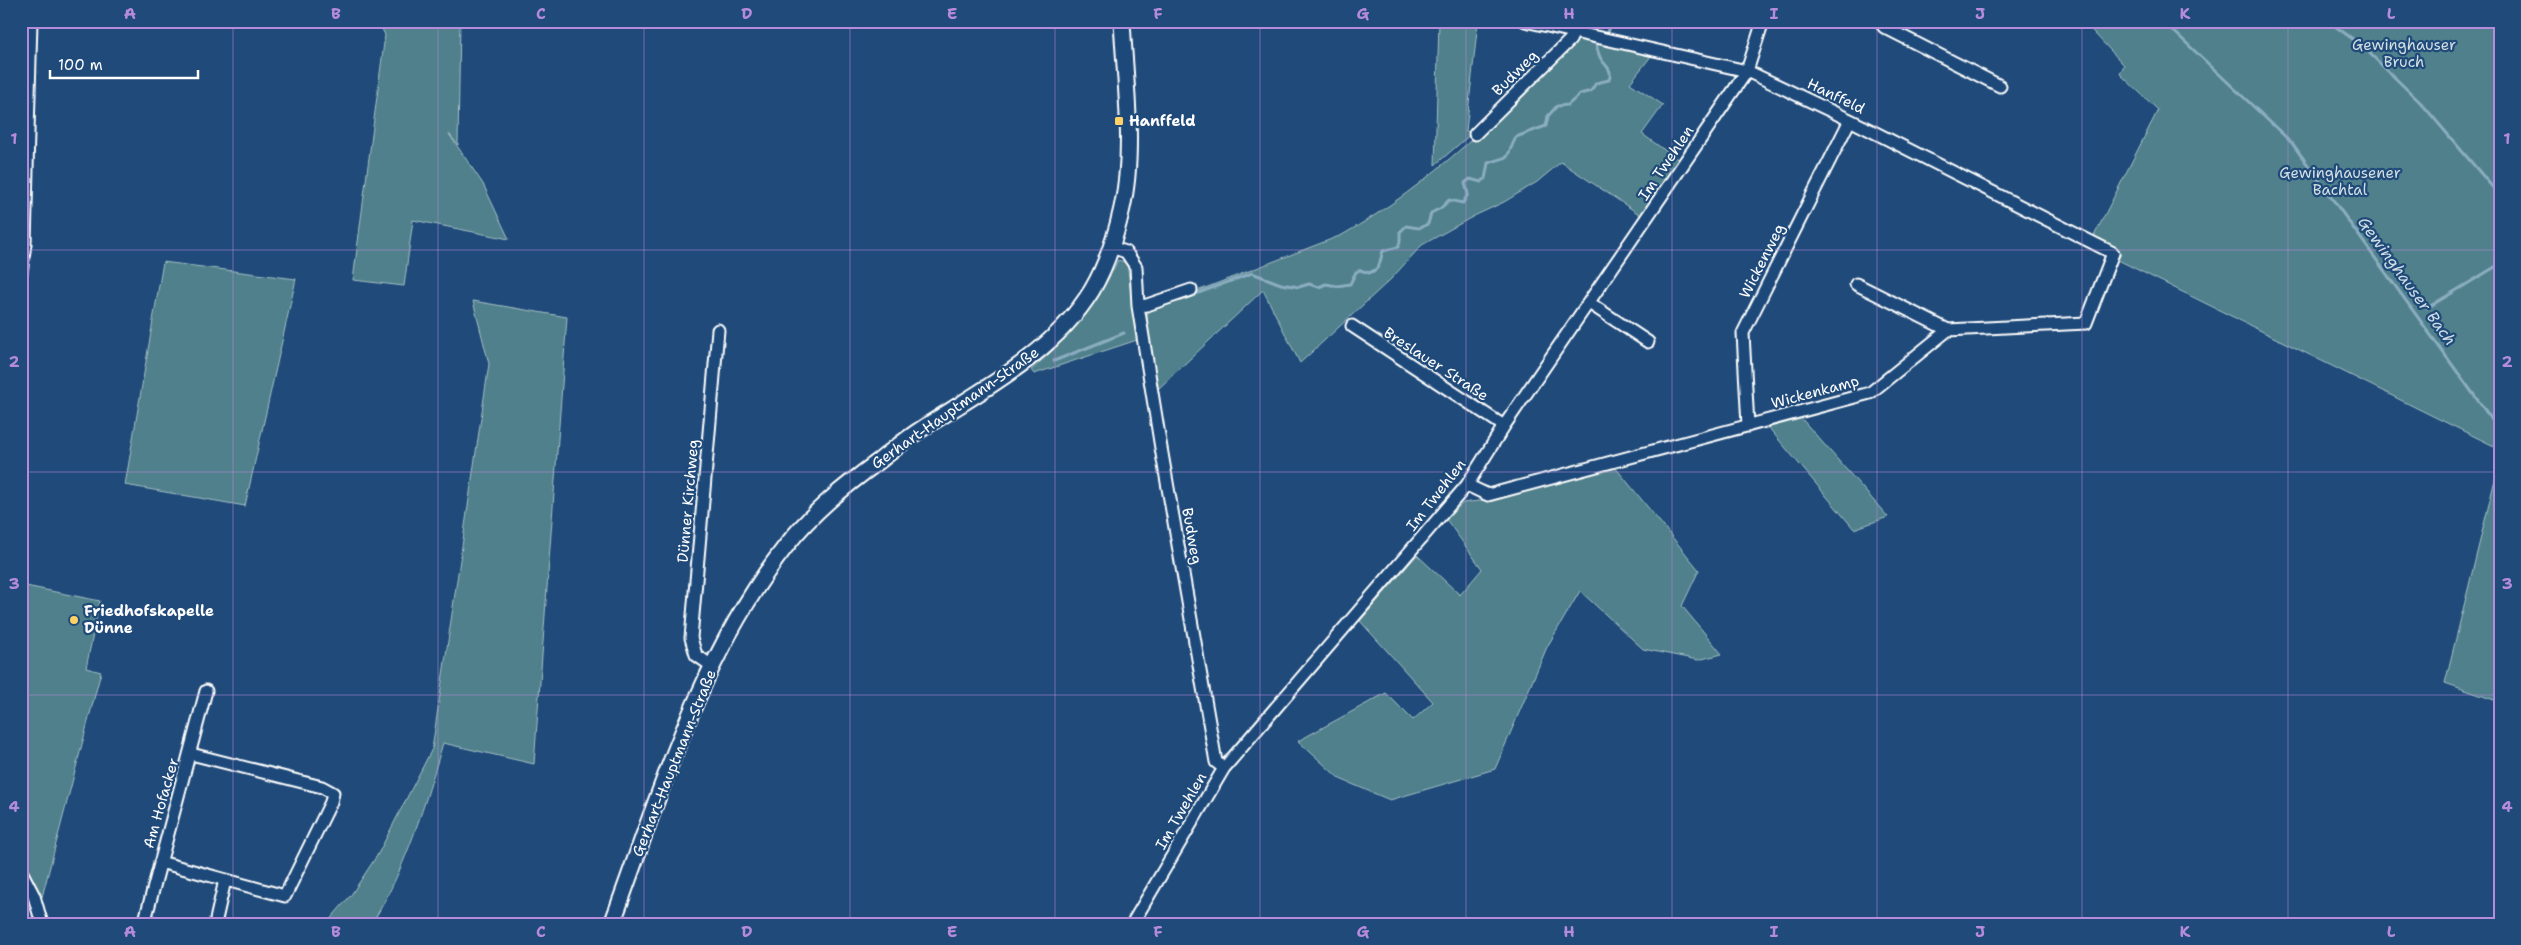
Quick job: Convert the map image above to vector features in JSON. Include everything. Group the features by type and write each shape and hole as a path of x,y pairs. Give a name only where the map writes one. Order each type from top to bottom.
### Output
{"street":[{"path":"21,273 31,21"},
{"name":"Gerhart-Hauptmann-Straße","path":"612,924 696,698 746,603 786,545 828,499 919,430 1011,372 1037,352 1091,291 1111,247 1122,207 1126,176 1126,115 1122,21"},
{"name":"Hanffeld","path":"1525,21 1747,71 1850,120 2113,253 2086,323 1948,330"},
{"name":"Im Twehlen","path":"1132,924 1224,768 1467,484 1504,426 1747,71 1763,21"},
{"path":"1879,21 1884,27 2000,86"},
{"name":"Budweg","path":"1475,134 1570,40 1574,32"},
{"name":"Wickenweg","path":"1748,426 1743,333 1850,120"},
{"name":"Budweg","path":"1111,247 1126,252 1136,267 1138,306 1216,762 1224,768"},
{"path":"1856,284 1948,330"},
{"path":"1138,306 1147,305 1191,290"},
{"path":"1589,303 1648,342"},
{"name":"Breslauer Straße","path":"1352,326 1504,426"},
{"name":"Dünner Kirchweg","path":"712,666 696,654 691,638 718,330"},
{"name":"Wickenkamp","path":"1467,484 1488,495 1870,393 1948,330"},
{"name":"Am Hofacker","path":"144,924 191,754 206,691"},
{"path":"160,862 285,896 331,802 333,793 322,786 191,754"},
{"path":"21,871 34,896 42,924"},
{"path":"214,924 226,880"}],"green space":[{"path":"378,21 460,21 458,145 449,134 483,184 509,239 413,220 404,286 353,280 385,35"},
{"path":"1439,21 1478,21 1466,131 1472,133 1435,165"},
{"name":"Gewinghausener Bachtal","path":"2083,21 2500,21 2500,445 2496,443 2494,446 2118,260 2121,254 2093,238 2158,110 2120,74 2124,65"},
{"path":"1579,39 1652,55 1630,83 1663,105 1642,134 1680,161 1642,216 1561,162 1537,182 1504,202 1474,216 1422,245 1391,279 1300,363 1263,290 1157,390 1146,326 1148,310 1342,235 1375,215 1437,169 1495,119"},
{"path":"1118,260 1127,263 1137,340 1034,374 1031,370 1057,346 1091,306"},
{"path":"163,262 296,279 245,506 125,485"},
{"path":"473,301 567,317 534,764 443,743 406,856 374,920 371,924 326,924 351,895 378,854 432,749 489,364"},
{"path":"1801,418 1888,517 1854,529 1768,427"},
{"path":"2500,459 2500,702 2445,683"},
{"path":"1615,467 1699,570 1682,606 1722,654 1698,660 1643,649 1580,591 1547,647 1495,769 1390,800 1340,779 1298,741 1386,693 1413,720 1433,702 1360,621 1417,555 1460,595 1482,569 1446,519 1463,503 1494,499"},
{"path":"21,585 100,601 86,668 101,672 42,897 21,858"}],"waterway":[{"path":"1607,35 1612,21"},
{"name":"Gewinghauser Bach","path":"2163,21 2292,143 2500,431"},
{"path":"2328,21 2361,45 2422,104 2500,196"},
{"path":"1193,295 1252,273 1281,284 1299,287 1309,284 1319,287 1326,284 1337,286 1350,284 1356,272 1360,270 1369,273 1373,271 1379,264 1383,251 1398,247 1400,232 1406,226 1419,228 1428,224 1431,213 1441,208 1449,200 1463,203 1468,194 1465,183 1470,179 1481,182 1485,179 1488,163 1507,157 1516,137 1546,126 1548,116 1557,106 1568,105 1580,94 1591,91 1596,83 1609,80 1610,71 1600,57 1596,43"},
{"path":"2427,308 2500,264"},
{"path":"1054,361 1124,333"}],"place":[{"name":"Hanffeld","path":"1119,121"},
{"name":"Friedhofskapelle Dünne","path":"74,620"}],"park label":[{"name":"Gewinghauser Bruch","path":"2404,54"}]}
